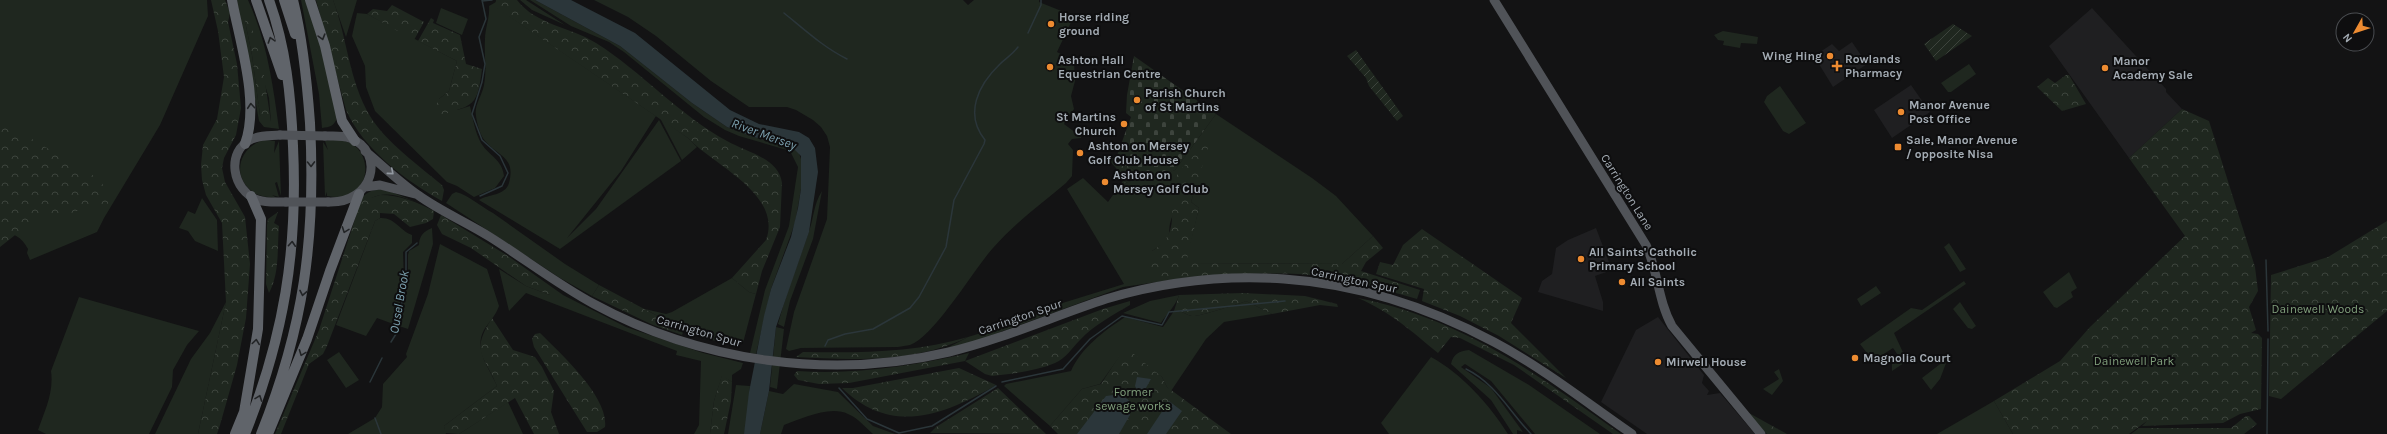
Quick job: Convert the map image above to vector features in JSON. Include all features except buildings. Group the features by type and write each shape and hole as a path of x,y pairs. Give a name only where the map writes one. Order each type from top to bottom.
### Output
{"highway":[{"path":"232,0 252,108 251,128 245,144"},
{"path":"256,0 292,104"},
{"path":"245,434 271,360 281,323 288,284 294,228 295,188 292,104 286,63 269,0"},
{"path":"284,0 301,59 308,97"},
{"path":"261,434 292,344 306,275 312,190 308,97 302,34 293,0"},
{"path":"310,0 326,54 342,121 355,141"},
{"path":"268,434 308,339 330,271 362,190"},
{"path":"235,434 244,412 258,329 261,219 251,196"}],"main road":[{"name":"Carrington Lane","path":"1494,0 1646,245 1672,324 1761,434"},
{"path":"251,196 242,188 235,173 237,156 245,144 261,136 280,135 344,137 355,141"},
{"name":"Carrington Spur","path":"355,141 416,194 480,230 563,286 607,311 673,338 735,355 808,365 875,364 948,352 982,343 1108,299 1166,285 1219,279 1283,279 1345,288 1389,299 1454,322 1515,354 1632,434"},
{"path":"362,190 370,174 370,165 365,151"},
{"name":"Carrington Spur","path":"251,196 265,201 328,202 349,200 362,190 380,185 416,194"}],"shaded area":[{"name":"Manor Academy Sale","path":"2092,8 2166,89 2166,92 2182,109 2129,158 2049,46"},
{"path":"1852,42 1867,64 1833,87 1814,56 1832,44 1839,51"},
{"path":"1911,85 1930,112 1892,138 1874,110"},
{"name":"All Saints' Catholic Primary School","path":"1596,228 1612,270 1595,276 1603,302 1603,311 1538,292 1542,281 1552,274 1556,248 1568,240"},
{"path":"1658,317 1704,375 1702,383 1709,391 1707,395 1720,393 1755,434 1647,434 1601,402 1636,330"}],"green space":[{"path":"0,0 207,0 208,16 160,125 97,232 30,260 27,253 28,249 20,238 0,230"},
{"path":"211,0 225,0 230,13 228,22 237,64 241,108 236,135 224,158 222,168 225,182 245,217 250,264 246,318 237,365 220,425 217,434 198,434 226,302 222,223 206,195 202,180 201,165 203,145 217,119 224,77 218,31"},
{"path":"237,0 248,0 260,31 272,80 279,129 264,127 259,121","holes":["245,21 269,98 271,122 260,115 252,55"]},
{"path":"301,0 307,0 324,53 337,118 331,126 322,128 319,94"},
{"path":"316,0 333,0 357,88 370,116 393,144 442,185 444,190 442,201 414,184 387,163 363,138 354,125 346,110"},
{"path":"333,0 357,0 346,37"},
{"path":"496,0 517,0 534,15 596,43 613,54 709,131 760,157 775,167 780,174 782,183 780,227 762,271 756,294 749,292 732,278 766,240 769,224 764,208 755,195 743,182 688,138 495,7"},
{"path":"520,0 526,0 565,25 532,10"},
{"path":"530,0 535,0 620,46 692,103 727,127 754,137 792,147 799,153 802,162 801,189 795,223 771,289 756,354 750,353 765,290 789,226 798,167 790,151 739,136 725,130 704,117 624,52 609,42 571,26"},
{"path":"594,0 963,0 968,5 974,0 1039,0 1039,2 1074,16 1057,52 1074,61 1075,81 1071,96 1074,109 1064,124 1076,133 1082,132 1081,138 1072,139 1068,144 1073,150 1072,176 1066,183 1028,214 1001,239 942,316 920,339 910,345 898,347 801,348 789,351 786,349 794,312 827,219 830,147 827,136 821,127 813,120 796,110 787,107 749,107 711,81 656,36 628,17"},
{"path":"496,2 496,7 656,116 621,171 567,238 596,209 659,120 681,161 560,249 479,200 500,193 504,190 509,183 511,174 508,162 505,158 491,147 482,137 476,116 476,108 485,79 485,35 489,15 489,6"},
{"path":"392,5 424,22 414,40 367,14 373,9 387,11"},
{"path":"441,8 468,19 462,35 436,23"},
{"path":"357,13 367,14 457,61 449,91 439,99 457,110 470,106 481,143 503,170 504,176 495,188 474,197 457,186 447,182 375,111 366,87 365,66 352,36"},
{"path":"249,16 263,69 271,122 268,124 263,121 260,115 252,55 245,21"},
{"path":"431,18 434,20 433,23 460,35 466,64 482,69 478,91 472,103 439,116 434,116 432,113 439,99 449,91 457,61 418,41"},
{"path":"1953,24 1972,36 1936,61 1924,44"},
{"path":"1723,31 1758,37 1757,44 1741,43 1740,48 1723,45 1724,41 1718,40 1714,35"},
{"path":"1356,50 1403,116 1397,121 1369,86 1366,78 1347,56"},
{"path":"1134,56 1216,114 1175,170 1162,176 1141,177 1132,168 1115,161 1131,117 1126,113 1127,95"},
{"path":"1969,64 1976,74 1951,92 1948,92 1941,83"},
{"path":"2066,75 2069,75 2086,104 2062,111 2037,87 2048,78 2055,83"},
{"path":"1780,86 1806,123 1789,134 1783,131 1764,102 1767,96"},
{"name":"Dainewell Park","path":"2182,109 2209,121 2255,267 2258,291 2249,307 2256,330 2251,333 2258,334 2262,338 2261,409 2240,414 2223,423 2142,426 2147,421 2129,434 2013,434 1994,401 2060,361 2090,327 2185,236 2129,158"},
{"path":"1216,114 1312,178 1336,196 1373,236 1342,264 1185,263 1199,208 1191,202 1196,185 1183,199 1175,211 1171,221 1168,238 1165,242 1152,251 1192,277 1123,287 976,341 945,349 968,337 1029,318 1056,305 1124,284 1067,189 1083,178 1108,202 1120,185 1141,177 1152,178 1175,170"},
{"path":"660,118 688,138 697,147 682,160"},
{"path":"0,120 99,179 111,197 104,213 91,206 55,219 48,209 0,247"},
{"path":"1211,138 1191,202 1199,208 1186,263 1342,264 1373,236 1383,248 1366,262 1361,271 1420,290 1417,299 1343,280 1313,275 1243,274 1152,279 1148,262 1152,251 1162,244 1168,236 1171,228 1172,190 1174,180 1185,165"},
{"path":"265,140 275,141 274,153 279,141 281,196 277,182 275,183 279,197 272,195 277,198 259,195 253,192 246,185 240,170 244,154 249,148 256,143"},
{"path":"342,140 355,146 363,156 365,168 363,180 356,190 344,196 327,196 327,192 325,197 323,142 328,150 325,141"},
{"path":"1108,156 1132,168 1141,177 1120,185 1125,178 1107,158"},
{"path":"384,189 421,204 403,197 387,194 372,198 356,209 363,196 373,190"},
{"path":"822,191 813,239 790,301 784,327 778,324 781,312 810,228 819,196"},
{"path":"456,192 466,196 493,213 565,264 599,285 592,296 560,278 446,203 452,194"},
{"path":"380,195 401,198 421,205 434,211 433,219 426,223 410,227 394,214 380,213 380,218 375,221 327,346 323,354 309,364 281,434 275,434 319,330 356,216 356,209 364,200"},
{"path":"202,198 217,220 218,251 195,241 188,231 179,228 188,211 195,214"},
{"path":"278,212 274,223 279,226 276,269 273,285 269,293 266,284 267,225 268,219"},
{"path":"441,215 508,256 563,295 550,295 526,286 471,248 442,234 437,225"},
{"path":"380,218 390,220 412,235 412,243 403,252 404,281 396,325 377,318 366,336 336,325 375,221"},
{"name":"Dainewell Woods","path":"2387,221 2387,311 2281,399 2269,396 2271,275 2328,257"},
{"path":"432,228 433,244 408,329 399,326 408,279 408,255 409,251 419,245 422,234"},
{"path":"1422,229 1522,298 1511,323 1566,378 1499,336 1460,316 1422,301 1424,289 1376,274 1380,262 1393,265 1403,245"},
{"path":"1949,243 1966,269 1960,272 1944,247"},
{"path":"440,244 487,269 499,306 484,330 480,345 481,352 497,386 444,426 446,434 348,434 375,418 382,407 383,384 407,357 406,354 428,294"},
{"path":"499,269 526,286 550,295 563,295 626,327 703,353 743,363 741,369 732,375 732,382 722,376 714,401 710,434 694,434 699,425 701,361 676,355 677,351 526,293 509,311"},
{"path":"2069,272 2077,288 2071,292 2073,297 2057,308 2054,307 2043,292"},
{"path":"732,278 749,292 756,294 743,343 716,341 691,335 645,309 666,314 672,312"},
{"path":"1964,281 1966,284 1894,333 1907,361 1892,371 1892,364 1900,358 1893,348 1873,361 1860,344 1911,308 1922,310"},
{"path":"599,285 684,330 682,335 653,325 592,296"},
{"path":"1876,286 1881,293 1861,306 1857,299"},
{"path":"1243,293 1305,296 1337,304 1338,307 1320,305 1272,314 1246,301 1196,316 1174,311 1179,295"},
{"path":"1179,295 1174,306 1161,323 1123,313 1150,301"},
{"path":"79,297 199,331 187,345 173,370 172,387 149,434 46,434 38,430 50,394 52,379 51,371"},
{"path":"1358,298 1396,307 1465,334 1528,370 1621,434 1613,434 1514,365 1460,338 1451,337 1438,353 1391,316"},
{"path":"1130,301 1130,305 1091,330 1069,353 1048,366 1024,372 992,376 985,374 965,361 1103,309"},
{"path":"1246,301 1272,314 1224,322 1206,339 1171,391 1167,387 1162,377 1123,352 1100,384 1082,389 1050,426 1004,386 1006,384 1071,371 1087,347 1101,334 1125,317 1163,327 1174,311 1196,316"},
{"path":"226,302 198,434 155,434 191,359 210,333"},
{"path":"1960,302 1976,326 1972,329 1968,328 1953,309"},
{"path":"492,318 513,350 535,357 542,367 554,391 551,412 559,434 534,434 515,398 459,434 445,433 444,426 497,386 481,353 480,346 485,330"},
{"path":"776,327 784,329 777,389 770,387"},
{"path":"540,333 582,376 591,389 599,402 604,415 605,427 597,432 587,432 534,347 532,339 535,334"},
{"path":"968,337 927,352 906,356 862,359 796,357 803,352 866,352 907,349"},
{"name":"Former sewage works","path":"1129,350 1162,377 1167,387 1231,434 1058,434 1050,426 1082,389 1101,384 1122,352"},
{"path":"1469,350 1529,385 1600,434 1535,434 1491,381 1465,364 1461,367 1491,388 1523,432 1517,430 1517,434 1513,434 1491,400 1451,364 1455,355 1462,351"},
{"path":"339,352 359,380 346,388 327,360"},
{"path":"969,353 965,361 849,383 819,384 798,380 794,375 797,371 840,372 884,368 927,362"},
{"path":"1431,357 1453,372 1474,391 1501,423 1508,434 1389,434 1381,423"},
{"path":"1948,358 1940,379 1931,390 1922,378"},
{"path":"959,368 996,385 955,406 935,413 916,416 897,416 878,412 860,402 842,388 853,388"},
{"path":"1779,369 1783,381 1772,395 1763,389 1779,379 1774,372"},
{"path":"722,375 732,382 731,401 724,434 710,434 714,401"},
{"path":"794,384 838,392 873,426 895,434 873,434 852,416 833,411 816,414 784,425 781,434 760,434 769,391 783,394"},
{"path":"736,385 750,386 746,429 744,434 728,434"},
{"path":"998,388 1046,434 930,433 936,427"},
{"path":"1994,401 2013,434 1937,434"},
{"path":"508,402 523,434 459,434"},
{"path":"1749,413 1787,434 1767,434 1748,415"},
{"path":"2246,416 2249,416 2257,424 2244,434 2131,434 2139,428 2231,428"}],"water":[{"name":"River Mersey","path":"535,0 571,0 635,33 730,110 759,124 799,132 809,138 815,148 818,172 809,232 776,327 769,391 760,434 744,434 749,392 764,316 771,289 791,237 798,208 801,189 801,156 792,147 754,137 727,127 692,103 620,46"},
{"path":"1137,377 1151,379 1142,395 1139,394 1135,386"},
{"path":"1121,394 1132,403 1129,412 1130,415 1119,434 1077,434 1106,396"},
{"path":"1169,401 1182,411 1166,434 1147,434"}],"waterway":[{"name":"Ousel Brook","path":"480,196 502,186 508,173 500,156 482,140 472,114 482,82 485,64 479,37 486,19 482,0"},
{"path":"482,1 492,0"},
{"path":"1028,33 1041,5 1041,0"},
{"path":"784,13 822,44 847,59"},
{"path":"825,346 828,340 845,334 873,329 910,308 919,297 946,247 954,200 984,144 985,140 975,120 976,100 985,81 992,72 1018,47"},
{"name":"Ousel Brook","path":"391,342 396,334 406,281 406,252 417,243"},
{"path":"2266,260 2268,331"},
{"path":"1002,382 1063,369 1090,339 1122,316 1162,325 1169,312 1285,301"},
{"path":"2267,434 2268,339"},
{"name":"Ousel Brook","path":"370,382 382,358"},
{"path":"1466,369 1494,390 1531,434"},
{"path":"839,388 867,419 899,433 932,426 996,386"},
{"name":"Ousel Brook","path":"375,418 381,434"}],"place":[{"name":"Horse riding ground","path":"1051,24"},
{"name":"Wing Hing","path":"1830,56"},
{"name":"Rowlands Pharmacy","path":"1837,66"},
{"name":"Ashton Hall Equestrian Centre","path":"1050,67"},
{"name":"Manor Academy Sale","path":"2105,68"},
{"name":"Parish Church of St Martins","path":"1137,100"},
{"name":"Manor Avenue Post Office","path":"1901,112"},
{"name":"St Martins Church","path":"1124,124"},
{"name":"Sale, Manor Avenue / opposite Nisa","path":"1898,147"},
{"name":"Ashton on Mersey Golf Club House","path":"1080,153"},
{"name":"Ashton on Mersey Golf Club","path":"1105,182"},
{"name":"All Saints' Catholic Primary School","path":"1581,259"},
{"name":"All Saints","path":"1622,282"},
{"name":"Magnolia Court","path":"1855,358"},
{"name":"Mirwell House","path":"1658,362"}]}
